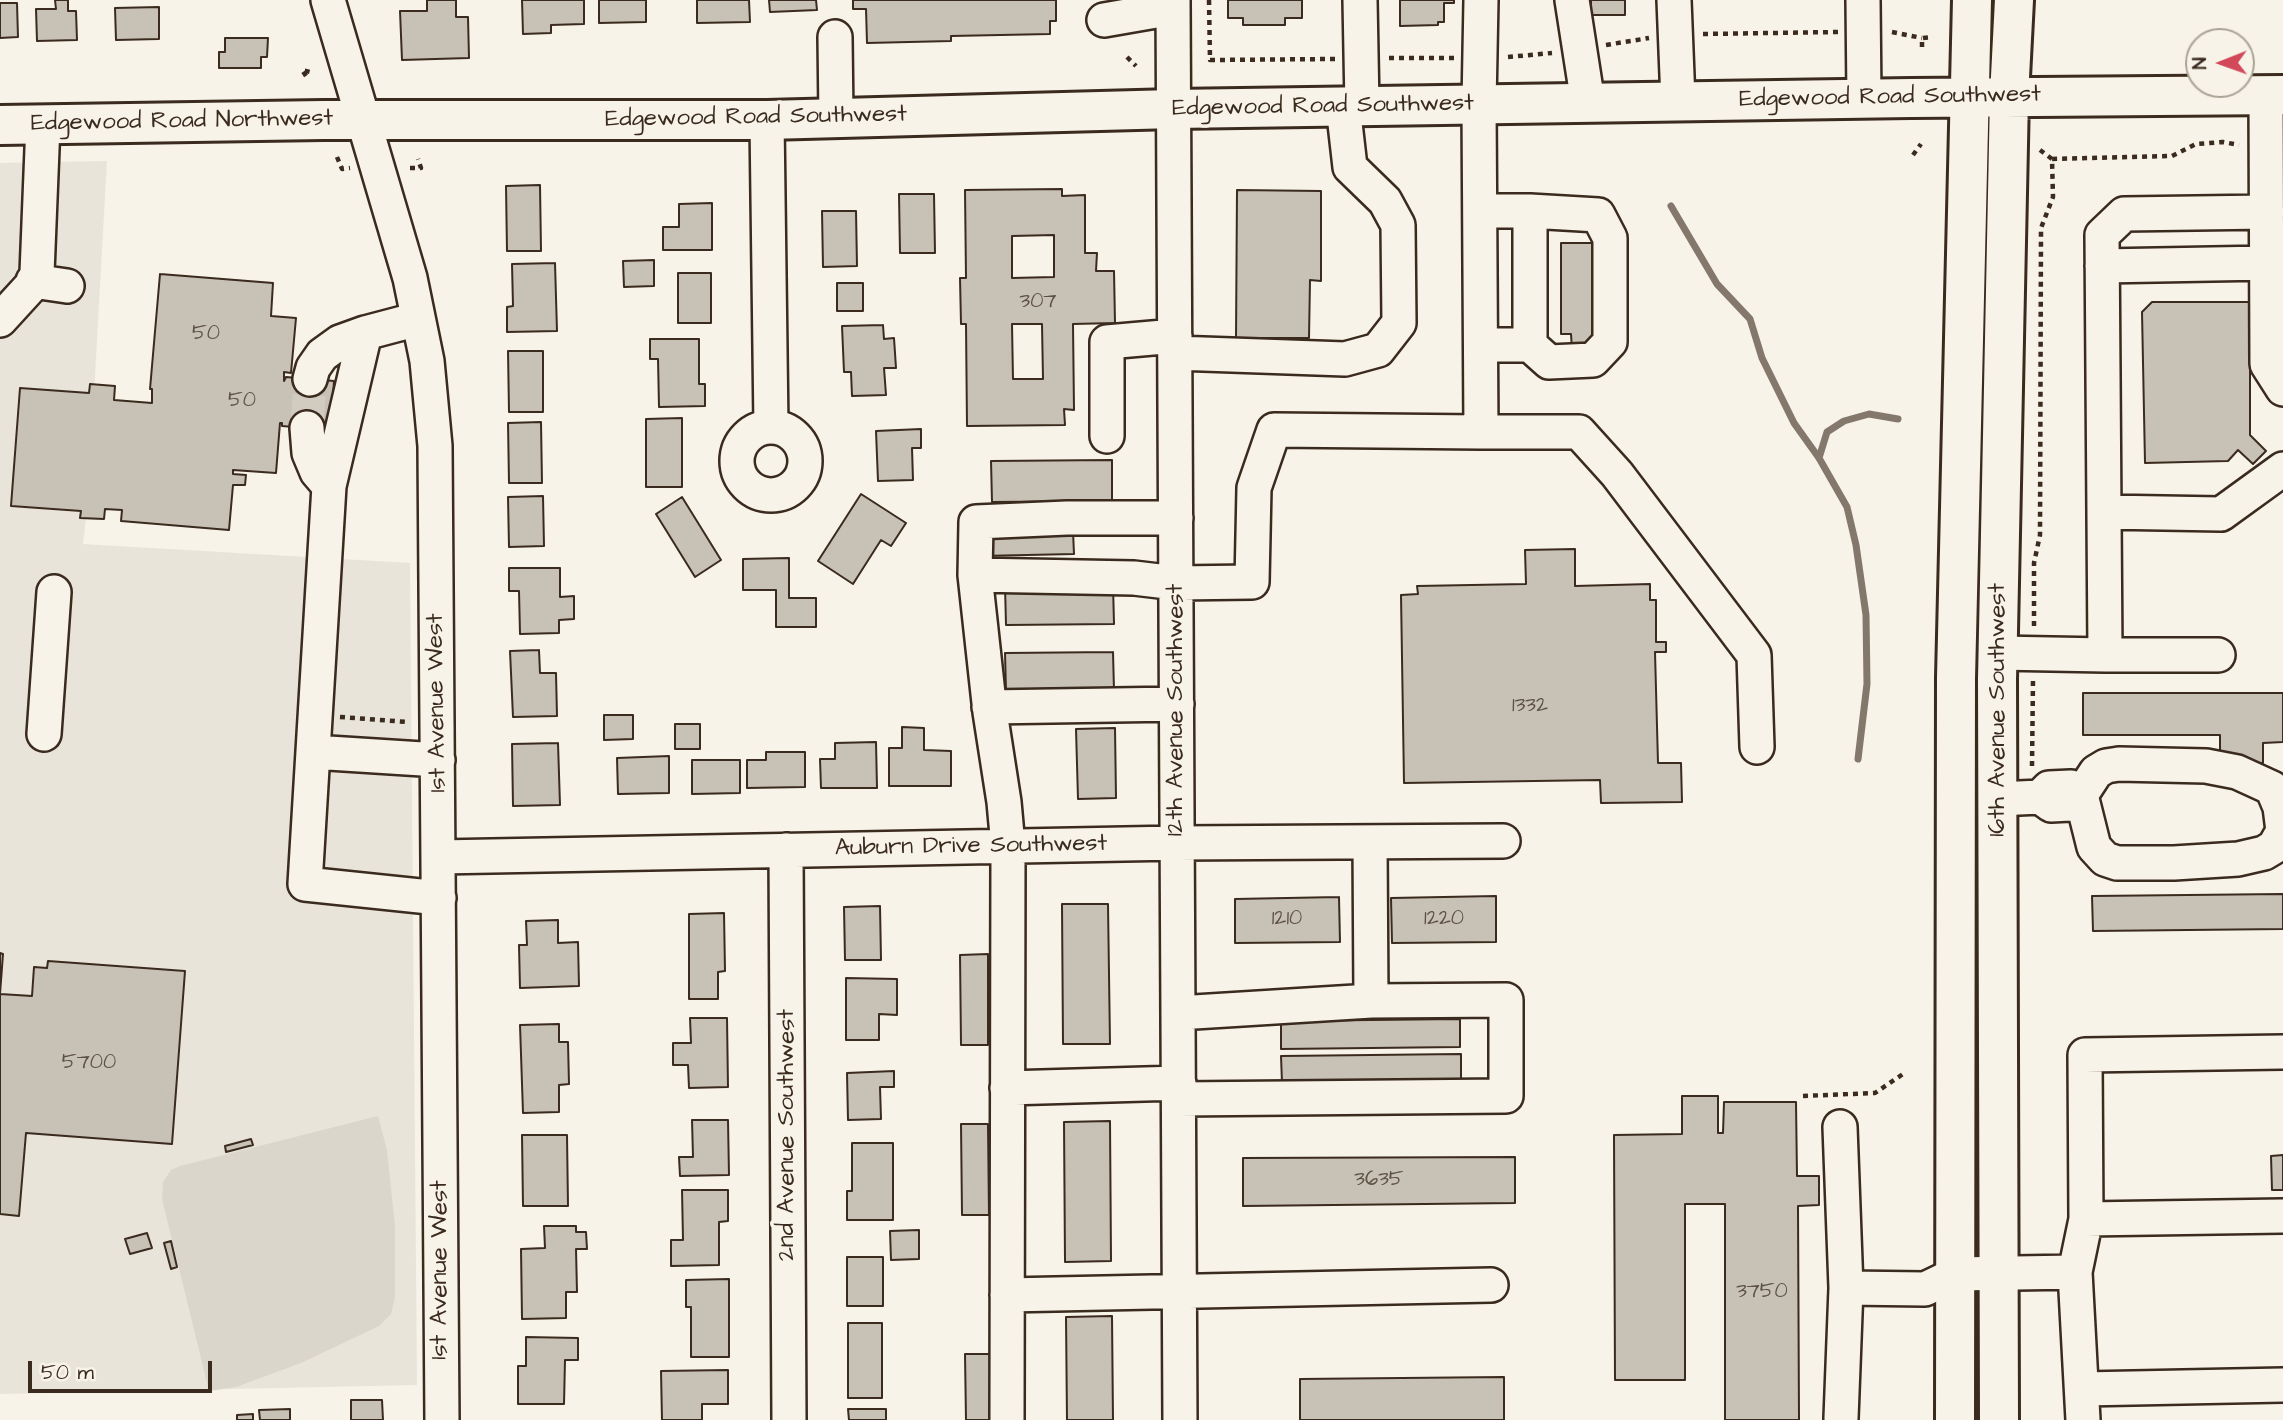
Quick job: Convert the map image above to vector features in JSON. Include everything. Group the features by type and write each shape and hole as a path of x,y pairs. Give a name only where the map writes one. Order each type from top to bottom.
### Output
{"main road":[{"name":"16th Avenue Southwest","path":"1955,1420 1956,678 1972,0"},
{"name":"16th Avenue Southwest","path":"1999,1420 1998,653 2009,96 2014,0"},
{"name":"Edgewood Road Southwest","path":"363,120 767,120 1353,106 2009,96 2275,95"},
{"name":"Edgewood Road Northwest","path":"0,125 363,120"}],"street":[{"name":"1st Avenue West","path":"328,0 410,278 427,361 435,446 442,1420"},
{"path":"1107,436 1107,342 1175,344 1345,359 1378,350 1399,323 1398,225 1385,201 1350,167 1353,106 1362,59 1360,0"},
{"path":"1481,0 1481,432"},
{"path":"1572,0 1588,103"},
{"path":"1674,0 1678,101"},
{"path":"1104,20 1173,4"},
{"name":"12th Avenue Southwest","path":"1173,4 1180,1420"},
{"path":"1863,16 1864,98"},
{"path":"835,37 836,118"},
{"path":"2275,95 2267,263 2275,317 2267,364 2280,380"},
{"path":"767,120 771,427"},
{"path":"0,320 37,273 43,124"},
{"path":"2105,655 2102,235 2124,214 2272,195"},
{"path":"1480,211 1598,215 1610,238 1610,342 1593,360 1549,362 1530,345 1481,345"},
{"path":"1530,211 1530,345"},
{"path":"2102,266 2267,263"},
{"path":"33,281 67,286"},
{"path":"310,379 313,368 322,355 340,342 418,319"},
{"path":"365,333 329,486 305,884 439,898"},
{"path":"307,428 309,453 317,472 329,486"},
{"path":"975,575 1134,578 1176,583 1252,582 1254,488 1274,430 1579,432 1617,474 1755,655 1756,747"},
{"path":"2105,512 2221,514 2283,469"},
{"path":"1007,1420 1008,846 975,575 976,522 1067,518 1176,518"},
{"path":"44,734 54,592"},
{"path":"1998,653 2218,655"},
{"path":"989,707 1177,705"},
{"path":"313,752 438,760"},
{"path":"1998,799 2040,797 2051,805 2070,804 2081,795 2096,772 2106,766 2206,766 2237,772 2272,788 2280,807 2283,831 2274,847 2264,853 2238,859 2117,863 2105,859 2095,848 2081,795"},
{"name":"Auburn Drive Southwest","path":"439,857 1177,843 1503,841"},
{"path":"1370,842 1371,1002"},
{"name":"2nd Avenue Southwest","path":"786,850 789,1420"},
{"path":"1007,1088 1506,1096 1506,1000 1371,1002 1178,1013"},
{"path":"2283,1052 2085,1055 2086,1219 2076,1272 2083,1404 2283,1385"},
{"path":"1840,1127 1846,1287 1841,1418"},
{"path":"2086,1219 2283,1216"},
{"path":"1846,1287 1925,1289 1956,1274 2076,1272"},
{"path":"1007,1296 1492,1285"}],"path":[{"path":"1209,0 1210,60 1518,57 1675,35 1863,16 1884,31 1922,38 1933,37"},
{"path":"1922,38 1922,47"},
{"path":"1126,57 1136,66"},
{"path":"1913,155 1921,144"},
{"path":"2040,150 2052,159"},
{"path":"337,157 342,169 351,169"},
{"path":"410,168 421,168 418,159"},
{"path":"315,715 438,724"},
{"path":"1803,1096 1875,1093 1903,1074"}],"shaded area":[{"path":"107,161 88,500 83,544 410,563 417,1385 0,1394 0,163"},
{"path":"378,1116 387,1150 395,1226 395,1297 391,1314 379,1326 301,1363 236,1387 209,1391 162,1199 163,1182 171,1170 180,1166"}],"building":[{"path":"55,0 68,0 68,11 76,11 77,40 37,41 36,9 56,9"},
{"path":"427,0 456,0 456,17 468,17 469,58 402,60 400,11 427,11"},
{"path":"522,0 584,0 584,24 551,25 551,33 523,34"},
{"path":"599,0 646,0 646,22 599,23"},
{"path":"697,0 749,0 750,22 697,23"},
{"path":"769,0 816,0 817,10 770,12"},
{"path":"853,0 1056,0 1056,21 1050,21 1050,34 951,36 951,41 867,43 866,9 853,9"},
{"path":"1228,0 1302,0 1302,18 1285,18 1285,25 1243,25 1243,18 1228,18"},
{"path":"1400,0 1454,0 1454,3 1444,3 1444,22 1438,22 1438,25 1400,26"},
{"path":"1591,0 1625,0 1625,15 1591,15"},
{"path":"0,3 17,3 18,37 0,38"},
{"path":"159,7 159,39 116,40 115,8"},
{"path":"225,38 268,38 267,57 261,57 261,68 219,68 219,52 225,52"},
{"path":"540,185 541,251 507,251 506,186"},
{"path":"1062,189 1062,196 1085,195 1085,253 1097,253 1096,271 1114,271 1115,323 1073,324 1074,410 1064,409 1065,425 967,426 966,324 961,324 960,278 966,278 965,190","holes":["1054,235 1054,277 1012,278 1012,236","1012,324 1042,324 1043,379 1013,379"]},
{"path":"1237,190 1321,191 1321,281 1310,280 1309,338 1236,338"},
{"path":"899,194 934,194 935,253 900,253"},
{"path":"712,203 712,250 663,250 663,227 679,227 679,204"},
{"path":"822,211 856,211 857,266 823,267"},
{"path":"1561,243 1596,243 1597,346 1572,350 1571,334 1561,334"},
{"path":"654,260 654,286 624,287 623,261"},
{"path":"555,263 557,331 507,332 507,307 513,306 512,264"},
{"path":"678,273 711,273 711,323 678,323"},
{"path":"160,274 273,283 271,316 296,318 291,373 284,372 284,381 286,377 334,381 331,430 282,426 280,423 276,473 233,470 233,474 246,475 245,485 233,485 229,530 121,521 122,510 105,509 104,519 80,518 81,511 11,506 20,388 89,393 90,384 115,386 114,400 152,403 150,389"},
{"path":"837,283 863,283 863,311 837,311"},
{"path":"2152,302 2250,302 2250,435 2266,451 2253,464 2238,450 2228,461 2145,463 2142,312"},
{"path":"883,325 884,339 894,338 896,368 884,368 886,395 852,396 851,372 844,372 842,326"},
{"path":"650,339 699,339 699,384 705,384 705,406 659,407 658,359 650,359"},
{"path":"508,351 543,351 543,412 509,412"},
{"path":"682,418 682,487 646,487 646,419"},
{"path":"541,422 542,483 509,483 508,423"},
{"path":"921,429 921,448 912,448 913,480 878,481 876,431"},
{"path":"1112,460 1112,501 992,502 991,461"},
{"path":"861,494 906,523 891,546 881,540 853,584 818,561"},
{"path":"543,496 544,546 509,547 508,497"},
{"path":"682,497 721,560 695,577 656,514"},
{"path":"1073,531 1074,554 981,556 981,533"},
{"path":"1575,549 1575,586 1650,584 1650,600 1656,600 1656,642 1666,642 1666,652 1655,652 1658,763 1681,763 1682,802 1601,803 1600,780 1404,783 1401,595 1418,594 1417,586 1526,584 1525,550"},
{"path":"789,558 789,598 816,598 816,627 776,627 776,590 743,590 743,559"},
{"path":"509,568 560,568 560,597 574,596 574,619 559,620 559,633 520,634 519,591 509,591"},
{"path":"1113,585 1114,624 1006,625 1005,586"},
{"path":"539,650 540,673 556,673 557,716 513,717 510,651"},
{"path":"1113,652 1114,690 1006,692 1005,653"},
{"path":"2083,693 2283,693 2283,742 2263,743 2263,763 2220,762 2220,735 2083,735"},
{"path":"604,715 633,715 633,739 604,740"},
{"path":"675,724 700,724 700,749 675,749"},
{"path":"902,727 924,728 924,750 951,751 951,786 889,786 889,748 902,748"},
{"path":"1115,728 1116,798 1078,799 1076,729"},
{"path":"876,742 877,788 821,788 820,759 835,759 835,743"},
{"path":"558,743 560,805 513,806 512,744"},
{"path":"766,752 805,752 805,787 747,788 747,760 766,760"},
{"path":"669,756 669,793 618,794 617,758"},
{"path":"692,760 740,760 740,793 692,794"},
{"path":"2283,894 2283,929 2093,931 2092,896"},
{"path":"1496,896 1496,942 1392,943 1391,898"},
{"path":"1339,897 1340,942 1235,943 1235,899"},
{"path":"1062,904 1108,904 1110,1044 1063,1044"},
{"path":"880,906 881,960 845,960 844,907"},
{"path":"724,913 725,971 718,972 718,999 689,999 689,914"},
{"path":"558,920 558,943 578,942 579,986 520,988 519,945 527,945 526,921"},
{"path":"0,953 3,954 0,994"},
{"path":"988,954 988,1045 961,1045 960,955"},
{"path":"48,961 185,971 172,1144 26,1133 19,1216 0,1214 0,994 32,996 34,967 47,968"},
{"path":"846,978 897,979 897,1015 879,1014 879,1040 846,1040"},
{"path":"690,1018 727,1018 728,1087 689,1088 688,1065 673,1065 673,1043 691,1043"},
{"path":"1460,1019 1460,1047 1281,1049 1281,1021"},
{"path":"559,1024 559,1042 568,1042 569,1084 559,1085 559,1112 523,1113 520,1025"},
{"path":"1461,1054 1461,1081 1282,1083 1281,1056"},
{"path":"894,1071 894,1087 880,1087 881,1119 848,1120 847,1073"},
{"path":"1682,1096 1718,1096 1718,1133 1723,1133 1724,1102 1796,1102 1797,1176 1819,1176 1819,1205 1798,1206 1799,1420 1725,1420 1725,1204 1685,1204 1685,1380 1615,1380 1614,1135 1682,1134"},
{"path":"692,1120 728,1120 729,1175 680,1176 679,1157 693,1157"},
{"path":"1110,1121 1111,1261 1065,1262 1064,1122"},
{"path":"961,1124 988,1124 989,1215 962,1215"},
{"path":"522,1135 567,1135 568,1206 523,1206"},
{"path":"251,1139 253,1145 226,1152 225,1146"},
{"path":"852,1143 893,1143 893,1220 847,1220 847,1191 852,1191"},
{"path":"2283,1155 2283,1190 2272,1190 2271,1156"},
{"path":"1515,1157 1515,1203 1243,1206 1243,1158"},
{"path":"682,1190 728,1190 728,1221 719,1222 719,1265 671,1266 671,1240 683,1240"},
{"path":"544,1226 576,1226 576,1232 586,1232 587,1249 576,1249 577,1292 566,1292 566,1318 522,1319 521,1249 545,1248"},
{"path":"919,1230 919,1259 891,1260 890,1231"},
{"path":"147,1233 152,1248 130,1254 125,1239"},
{"path":"171,1241 177,1267 171,1269 164,1243"},
{"path":"847,1257 883,1257 883,1306 847,1306"},
{"path":"729,1279 729,1357 691,1357 691,1307 686,1307 686,1280"},
{"path":"1112,1316 1113,1420 1067,1420 1066,1317"},
{"path":"848,1323 882,1323 882,1398 848,1398"},
{"path":"526,1337 578,1338 578,1360 565,1360 564,1404 518,1404 518,1366 526,1366"},
{"path":"965,1354 992,1354 993,1420 966,1420"},
{"path":"728,1370 728,1404 702,1404 702,1420 662,1420 661,1371"},
{"path":"1504,1377 1504,1420 1300,1420 1300,1379"},
{"path":"351,1400 382,1400 383,1420 351,1420"},
{"path":"290,1409 290,1420 260,1420 259,1410"},
{"path":"848,1409 886,1409 886,1420 849,1420"},
{"path":"253,1414 253,1420 237,1420 237,1415"}],"waterway":[{"path":"1671,206 1717,284 1750,319 1762,358 1794,423 1819,458 1847,507 1856,545 1866,615 1867,684 1858,759"},
{"path":"1819,458 1827,432 1844,421 1869,414 1898,419"}],"tunnel":[{"path":"307,428 310,379"}]}
